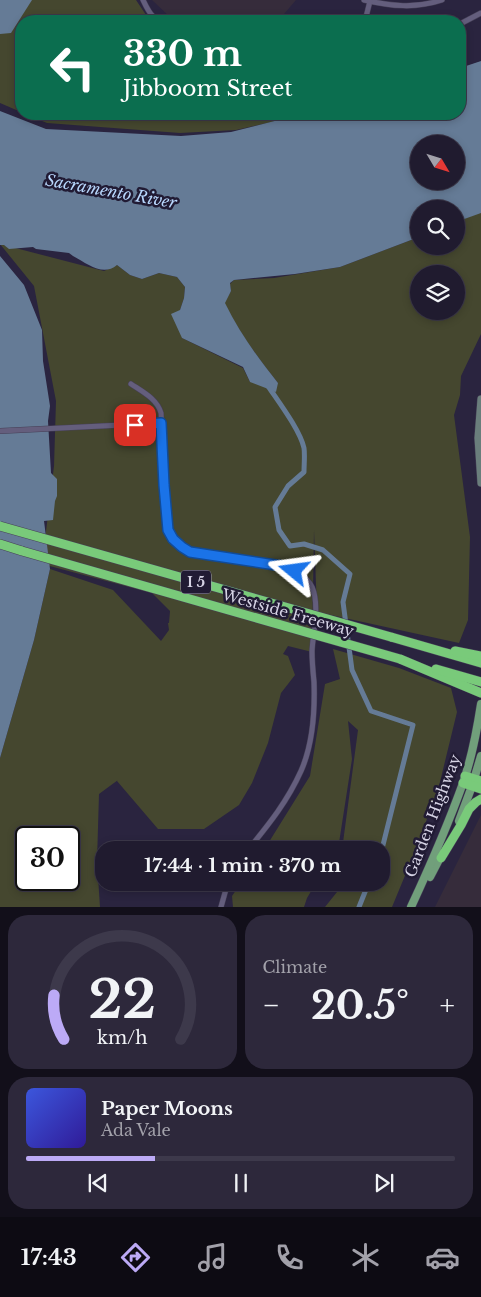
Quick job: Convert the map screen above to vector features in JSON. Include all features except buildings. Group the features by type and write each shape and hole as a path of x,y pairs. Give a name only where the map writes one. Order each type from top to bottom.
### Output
{"highway":[{"name":"Westside Freeway","path":"0,526 481,663"},
{"name":"Westside Freeway","path":"0,545 481,682"},
{"path":"391,637 481,656"},
{"path":"400,659 481,693"},
{"path":"440,858 469,809 481,799"}],"main road":[{"path":"481,399 478,438 481,483"},
{"name":"Garden Highway","path":"412,907 435,856 473,782 475,738 481,704"},
{"name":"Garden Highway","path":"412,907 459,822 481,756"}],"street":[{"path":"143,0 152,15"},
{"path":"366,15 367,1 410,7 442,0"},
{"path":"466,21 481,13"},
{"path":"131,384 154,400 162,413 166,514 168,530 173,539 190,552 282,566 304,577 314,590 316,617 312,652 314,712 310,741 302,770 285,803 255,841"},
{"path":"135,425 161,423"},
{"path":"0,431 122,425"},
{"path":"221,907 225,891"}],"shaded area":[{"path":"152,0 296,0 283,15 168,15"},
{"path":"481,815 481,907 435,907"}],"green space":[{"path":"0,0 136,0 146,15 15,15 15,109 0,103"},
{"path":"40,120 280,120 236,130 180,133 47,123"},
{"path":"481,212 481,334 461,376 460,395 454,415 470,537 468,620 459,643 317,612 314,530 312,652 288,646 283,654 288,656 295,675 281,693 268,743 252,783 239,805 204,829 158,829 118,780 99,794 98,841 95,841 95,891 99,891 100,907 0,907 0,758 34,640 50,569 113,590 161,641 169,630 170,611 152,593 42,564 54,466 56,401 34,286 0,244 104,271 117,265 130,275 142,279 159,273 177,277 185,287 180,310 182,338 243,368 250,382 278,383 249,344 224,303 231,291 230,284 234,280 274,278 340,267 410,240 410,255 465,255 465,218"},
{"path":"333,649 399,668 451,688 457,712 439,786 392,907 325,907 337,891 390,891 390,841 343,841 358,730 348,721 352,759 339,841 270,841 310,776 325,684 340,679"},
{"path":"235,891 311,891 304,907 233,907 232,896"}],"water":[{"path":"0,0 32,0 22,15 15,15 15,27 11,33 0,34"},
{"name":"Sacramento River","path":"481,61 481,213 465,219 465,200 410,200 410,240 340,267 234,280 230,283 231,291 225,303 249,344 278,383 276,392 250,382 243,367 182,338 171,314 180,310 184,298 185,287 177,277 159,273 142,279 130,275 117,265 106,270 95,268 69,253 33,247 9,249 4,245 0,245 0,111 15,117 15,120 23,120 46,129 181,136 231,132 278,120 466,120 466,66"},
{"path":"0,256 24,285 42,330 43,361 50,406 48,421 51,473 57,479 57,496 53,520 44,521 50,569 34,640 0,758"}],"waterway":[{"path":"268,386 293,424 304,448 304,472 288,486 275,507 279,530 290,546 304,544 323,550 350,574 343,602 352,670 371,711 413,725 384,841"},
{"path":"359,907 365,891"}],"route":[{"path":"135,425 161,423 166,514 168,530 173,539 190,552 282,566 294,571"}]}
